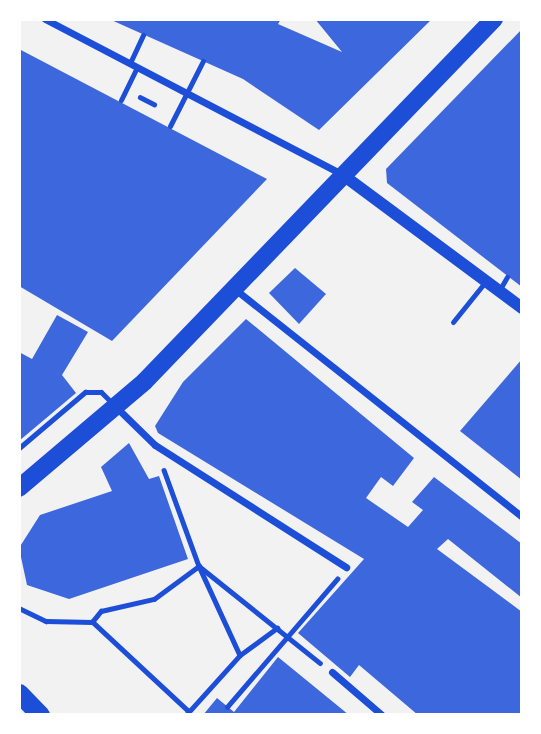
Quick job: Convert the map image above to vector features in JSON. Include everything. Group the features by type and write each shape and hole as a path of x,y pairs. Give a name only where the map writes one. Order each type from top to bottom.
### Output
{"highway":[{"path":"19,693 40,715"}],"main road":[{"path":"19,488 116,407 236,290 494,19"}],"street":[{"path":"45,19 343,175 522,308"},
{"path":"236,290 522,517"},
{"path":"116,407 155,445 346,567"},
{"path":"332,672 382,715"}],"lane":[{"path":"121,100 142,35"},
{"path":"170,126 203,61"},
{"path":"499,290 508,277"},
{"path":"453,322 486,281"},
{"path":"19,448 85,392 101,391 116,407"}],"path":[{"path":"140,97 154,104"},
{"path":"155,445 199,566 240,655"},
{"path":"92,622 101,611 154,599 199,566"},
{"path":"199,566 332,672"},
{"path":"227,707 290,638 346,567"},
{"path":"19,608 46,621 92,622 187,713 240,655 277,628"}],"building":[{"path":"109,19 281,19 278,24 342,52 315,19 432,19 319,130 243,79"},
{"path":"522,29 522,287 387,183 386,169"},
{"path":"19,49 267,179 112,341 19,286"},
{"path":"295,268 326,294 299,324 269,293"},
{"path":"57,315 88,332 62,375 76,393 19,441 19,352 32,359"},
{"path":"246,319 414,458 393,486 381,477 366,498 408,527 423,510 412,502 434,477 522,544 522,598 448,539 437,549 522,612 522,715 418,715 359,665 350,677 298,633 364,559 158,433 155,426 183,382"},
{"path":"522,359 522,480 460,431"},
{"path":"129,443 149,479 159,476 188,559 69,599 27,585 19,548 40,515 112,491 101,467"},
{"path":"278,657 349,715 203,715 217,698 234,712"}]}
